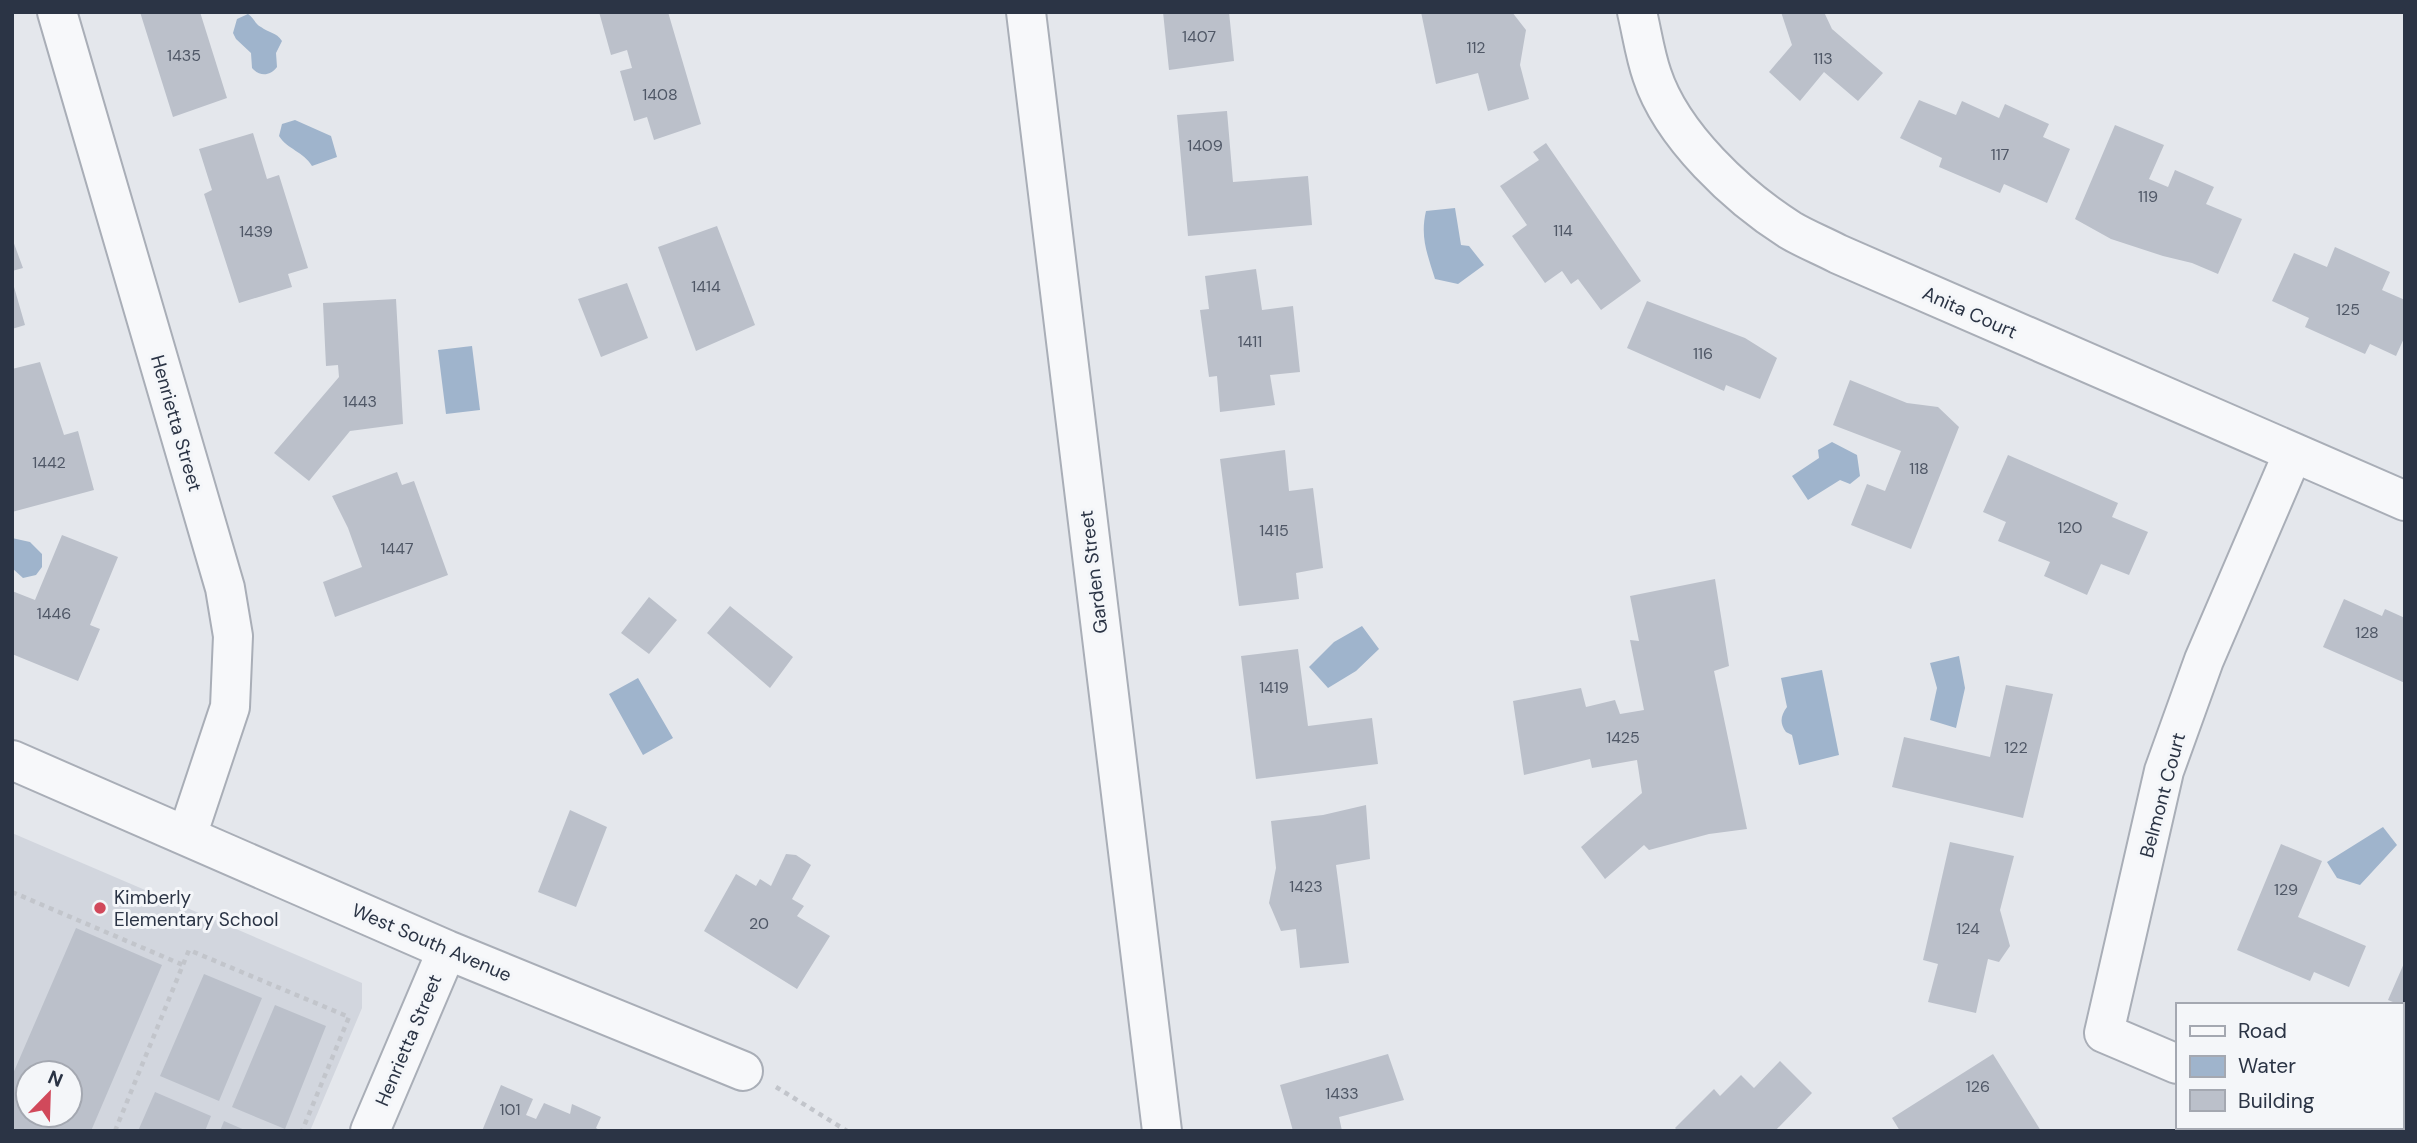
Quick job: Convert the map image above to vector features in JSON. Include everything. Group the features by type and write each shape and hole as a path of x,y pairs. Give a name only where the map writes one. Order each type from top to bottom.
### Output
{"street":[{"name":"Henrietta Street","path":"57,12 225,588 233,636 230,707 213,765 187,836"},
{"name":"Garden Street","path":"1026,12 1162,1131"},
{"name":"Anita Court","path":"1637,12 1652,77 1674,119 1708,164 1754,204 1791,231 1851,260 2405,500"},
{"name":"Belmont Court","path":"2176,1064 2104,1034 2164,771 2204,660 2293,453"},
{"name":"West South Avenue","path":"12,760 447,950 743,1071"},
{"name":"Henrietta Street","path":"370,1131 447,950"}],"path":[{"path":"12,892 183,965"},
{"path":"115,1131 189,950 349,1017 302,1131"},
{"path":"743,1071 770,1084 847,1131"}],"shaded area":[{"name":"Kimberly Elementary School","path":"12,833 362,983 362,1008 310,1131 12,1131"}],"water":[{"path":"248,14 259,26 282,41 276,53 277,67 268,74 258,73 252,68 251,53 233,33 237,19"},
{"path":"295,120 331,136 337,157 312,166 305,157 286,144 279,136 282,124"},
{"path":"1455,208 1461,245 1469,246 1484,265 1458,284 1435,279 1425,245 1424,229 1426,211"},
{"path":"472,346 480,410 446,414 438,350"},
{"path":"1832,442 1857,455 1860,476 1850,484 1840,480 1808,500 1792,476 1819,458 1818,450"},
{"path":"12,538 30,542 42,554 42,567 36,575 23,578 12,568"},
{"path":"1362,626 1379,649 1356,671 1328,688 1309,667 1334,642"},
{"path":"1959,656 1965,688 1956,728 1930,720 1937,688 1930,663"},
{"path":"1822,670 1839,755 1799,765 1792,735 1786,732 1782,722 1787,707 1781,678"},
{"path":"638,678 673,738 643,755 609,694"},
{"path":"2383,827 2397,845 2360,885 2337,878 2327,862"}],"building":[{"path":"140,12 200,12 227,98 173,117"},
{"path":"599,12 668,12 701,124 654,140 647,117 634,121 620,71 632,68 627,50 611,55"},
{"path":"1163,12 1229,12 1234,61 1169,70"},
{"path":"1421,12 1512,12 1526,30 1520,65 1529,99 1488,111 1478,73 1436,84"},
{"path":"1781,12 1824,12 1832,29 1883,73 1858,101 1824,72 1800,101 1769,72 1792,45"},
{"path":"1919,100 1956,115 1962,101 1999,118 2005,104 2049,124 2043,137 2070,149 2047,203 2004,184 2000,193 1939,167 1942,158 1900,138"},
{"path":"1227,111 1233,182 1308,176 1312,225 1188,236 1177,115"},
{"path":"2115,125 2164,145 2149,179 2168,187 2175,170 2214,187 2206,204 2242,219 2218,274 2192,263 2111,239 2075,219"},
{"path":"253,133 267,179 279,175 308,268 288,274 292,287 239,303 204,194 212,190 199,149"},
{"path":"1546,143 1641,281 1601,310 1578,279 1571,284 1562,271 1545,283 1512,236 1527,225 1500,186 1539,160 1533,152"},
{"path":"717,226 755,325 696,351 658,247"},
{"path":"12,238 23,268 12,271"},
{"path":"2335,247 2390,272 2382,290 2405,300 2405,336 2396,356 2370,344 2365,354 2305,327 2309,318 2272,301 2294,253 2327,267"},
{"path":"1256,269 1262,310 1293,306 1300,372 1270,375 1275,405 1220,412 1217,376 1209,377 1200,310 1209,309 1205,276"},
{"path":"12,280 25,325 12,329"},
{"path":"627,283 648,338 601,357 578,299"},
{"path":"396,299 403,424 350,431 309,481 274,453 339,377 338,365 326,366 323,303"},
{"path":"1647,301 1745,338 1777,358 1760,399 1726,385 1724,391 1627,348"},
{"path":"40,362 64,435 78,431 94,490 12,512 12,369"},
{"path":"1850,380 1907,403 1938,407 1959,427 1911,549 1851,525 1867,484 1885,491 1901,451 1833,425"},
{"path":"1285,450 1289,491 1313,488 1323,568 1296,573 1299,599 1239,606 1220,459"},
{"path":"2008,455 2118,503 2112,517 2148,532 2129,575 2101,564 2087,595 2044,576 2050,562 1998,541 2006,522 1983,512"},
{"path":"397,472 402,485 414,481 448,575 335,617 323,582 362,567 348,528 332,496"},
{"path":"62,535 118,557 90,625 100,629 78,681 12,654 12,591 35,600"},
{"path":"1715,579 1729,666 1714,671 1747,829 1709,834 1649,850 1644,845 1605,879 1581,847 1642,793 1637,760 1592,768 1590,759 1524,775 1513,701 1581,688 1586,707 1615,700 1620,714 1644,710 1630,640 1639,641 1630,596"},
{"path":"649,597 677,620 649,654 621,633"},
{"path":"2344,599 2382,616 2385,609 2405,618 2405,683 2323,647"},
{"path":"730,606 793,657 770,688 707,633"},
{"path":"1298,649 1308,726 1372,718 1378,764 1256,779 1241,656"},
{"path":"2006,685 2053,694 2023,818 1892,787 1904,737 1990,757"},
{"path":"1366,805 1370,859 1336,865 1349,963 1300,968 1296,929 1281,931 1269,903 1276,868 1271,821 1323,815"},
{"path":"570,810 607,827 576,907 538,892"},
{"path":"1950,842 2014,856 2000,910 2010,946 1999,962 1988,959 1976,1013 1928,1002 1938,964 1923,960"},
{"path":"2281,844 2322,861 2298,917 2366,946 2349,987 2314,972 2310,981 2237,950"},
{"path":"786,854 796,855 811,865 792,899 804,906 797,916 830,936 797,989 704,931 736,874 756,886 760,879 771,886"},
{"path":"76,928 162,965 91,1131 12,1131 14,1071 14,1129 84,1129 84,1059 19,1059"},
{"path":"2405,961 2405,1007 2403,1003 2388,1000"},
{"path":"204,974 262,998 219,1101 160,1076"},
{"path":"275,1005 326,1026 285,1129 232,1107"},
{"path":"1388,1054 1404,1100 1339,1117 1342,1131 1293,1131 1280,1085"},
{"path":"1993,1054 2041,1131 1900,1131 1892,1118"},
{"path":"1780,1061 1812,1093 1775,1131 1678,1131 1675,1128 1714,1089 1720,1096 1741,1075 1754,1088"},
{"path":"501,1085 533,1099 526,1115 536,1119 544,1103 570,1114 572,1104 601,1117 596,1128 601,1131 482,1131"},
{"path":"155,1092 211,1116 205,1131 138,1131"},
{"path":"224,1121 247,1131 220,1131"}],"place":[{"name":"Kimberly Elementary School","path":"100,908"}]}
